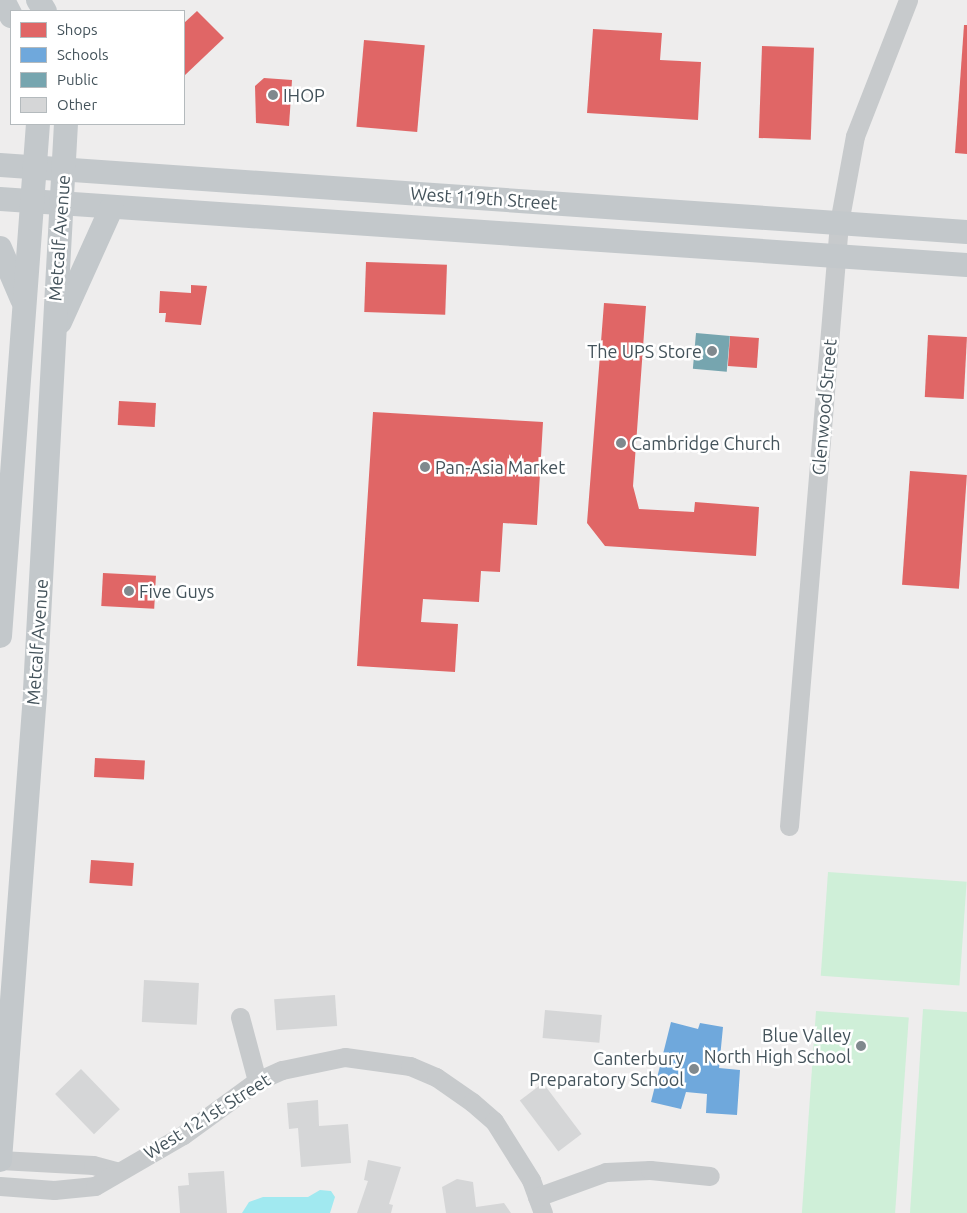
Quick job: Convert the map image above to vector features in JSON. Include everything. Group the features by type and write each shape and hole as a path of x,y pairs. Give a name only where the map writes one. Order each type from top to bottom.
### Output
{"main road":[{"path":"3,0 10,14"},
{"name":"Metcalf Avenue","path":"0,636 35,202 38,125"},
{"name":"Metcalf Avenue","path":"0,1160 39,621 51,347 66,125"},
{"name":"West 119th Street","path":"0,165 967,232"},
{"name":"West 119th Street","path":"0,199 967,265"},
{"path":"51,347 112,207"},
{"path":"0,248 14,273 26,309"}],"street":[{"name":"Glenwood Street","path":"789,826 839,223 855,136 908,0"},
{"path":"240,1017 257,1081"},
{"name":"West 121st Street","path":"0,1186 54,1190 94,1186 116,1171 183,1135 257,1081 282,1070 344,1057 410,1066 436,1076 494,1121 540,1205 606,1172 650,1170 710,1176"},
{"path":"0,1160 93,1165 116,1171"}],"green space":[{"path":"828,872 967,882 959,985 821,976"},
{"path":"923,1009 967,1012 967,1213 910,1213"},
{"path":"816,1011 909,1017 895,1213 802,1213"}],"water":[{"path":"320,1190 331,1191 335,1197 330,1213 242,1213 249,1202 263,1197 308,1197"}],"building: Shops":[{"path":"197,11 224,38 185,75 185,22"},
{"path":"964,25 967,25 967,154 955,153"},
{"path":"593,29 662,33 660,60 701,62 698,120 587,113"},
{"path":"364,40 425,45 417,132 356,127"},
{"path":"762,46 814,48 811,140 759,138"},
{"name":"IHOP","path":"264,78 292,80 289,126 256,123 255,86"},
{"path":"366,262 447,265 445,315 364,312"},
{"path":"191,285 207,286 201,325 165,322 166,313 159,313 160,291 191,293"},
{"path":"604,303 646,306 633,486 639,509 694,512 695,502 759,507 756,556 605,546 587,523"},
{"path":"928,335 967,337 964,399 925,397"},
{"path":"730,336 759,338 757,368 728,366"},
{"path":"119,401 156,403 155,427 118,425"},
{"path":"373,412 543,422 537,525 503,523 500,572 481,571 479,602 423,599 421,622 458,624 455,672 357,666"},
{"path":"910,471 967,475 959,589 902,585"},
{"name":"Five Guys","path":"103,573 156,576 154,609 101,606"},
{"path":"95,758 145,761 144,780 94,777"},
{"path":"91,860 134,863 132,886 89,883"}],"building: Schools":[{"name":"Canterbury Preparatory School","path":"671,1022 698,1029 700,1023 723,1027 719,1068 740,1070 737,1115 706,1113 707,1094 686,1092 681,1109 651,1102"}],"building: Public":[{"name":"The UPS Store","path":"696,333 730,336 727,372 693,369"}],"building: Other":[{"path":"144,980 199,983 197,1025 142,1022"},
{"path":"335,995 337,1026 276,1030 274,999"},
{"path":"545,1010 602,1015 599,1043 543,1038"},
{"path":"81,1069 120,1109 94,1134 55,1094"},
{"path":"543,1083 582,1134 558,1152 520,1100"},
{"path":"318,1100 319,1126 348,1124 351,1163 301,1167 298,1128 289,1129 287,1103"},
{"path":"368,1160 401,1167 389,1204 393,1205 391,1213 357,1213 368,1181 364,1180"},
{"path":"224,1171 227,1213 180,1213 178,1186 189,1185 188,1173"},
{"path":"457,1179 473,1182 476,1207 504,1203 511,1213 446,1213 442,1187"}],"place":[{"name":"IHOP","path":"273,95"},
{"name":"The UPS Store","path":"712,351"},
{"name":"Cambridge Church","path":"621,443"},
{"name":"Pan-Asia Market","path":"425,467"},
{"name":"Five Guys","path":"129,591"},
{"name":"Blue Valley North High School","path":"861,1046"},
{"name":"Canterbury Preparatory School","path":"694,1069"}]}
